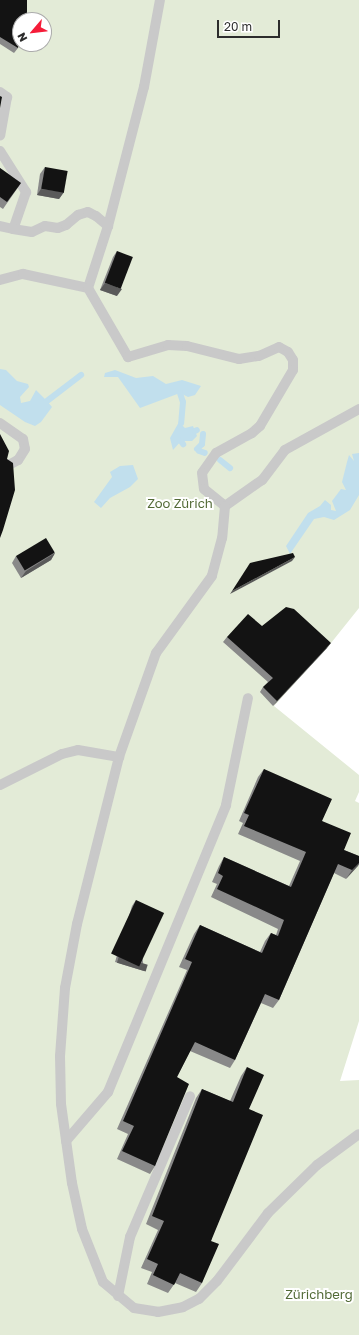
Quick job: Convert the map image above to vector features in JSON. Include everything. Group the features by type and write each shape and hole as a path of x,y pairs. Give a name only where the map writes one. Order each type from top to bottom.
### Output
{"lane":[{"path":"88,288 108,226 144,87 160,0"},
{"path":"0,92 7,97 0,135"},
{"path":"0,151 26,192 14,228"},
{"path":"0,226 32,232 45,226 58,228 78,215 88,212 96,216 108,226"},
{"path":"0,280 23,274 88,288 128,357 168,346 187,346 239,359 259,356 278,347 288,352 293,360 293,370 260,426 252,434 216,453 202,473 204,489 225,506"},
{"path":"359,409 285,450 262,480 225,506 222,538 212,576 156,654 119,757 77,924 65,988 60,1056 61,1104 82,1229 104,1282 118,1296 134,1308 158,1312 183,1308 199,1299 217,1281 268,1213 317,1165 359,1134"},
{"path":"0,423 23,439 25,449 18,460 5,467"},
{"path":"66,1141 108,1092 226,805 248,698"},
{"path":"0,785 62,754 78,750 119,757"},
{"path":"118,1296 130,1237 190,1096"}],"green space":[{"name":"Zoo Zürich","path":"0,0 359,0 359,608 327,648 274,706 359,775 359,792 355,801 359,803 359,1021 340,1081 359,1080 359,1335 0,1335"}],"water":[{"path":"0,369 6,370 17,381 28,384 29,387 20,397 21,403 30,401 36,390 52,407 41,422 35,426 25,422 0,405"},
{"path":"115,370 136,378 153,376 166,384 182,380 201,386 195,395 188,397 180,393 140,408 118,377 104,377 105,373"},
{"path":"179,422 185,428 193,426 197,436 192,441 181,441 173,450 170,438"},
{"path":"359,453 359,495 350,510 334,520 324,517 314,519 290,554 286,546 308,513 320,506 325,500 331,505 331,510 336,511 332,501 341,489 346,490 342,482 349,455 354,461 352,454"},
{"path":"133,465 138,479 130,487 110,498 101,508 94,502 112,477 110,472 120,466"}],"building":[{"path":"0,0 27,0 27,12 12,12 12,44 0,37"},
{"path":"0,96 2,97 0,108"},
{"path":"45,167 68,171 64,193 41,189"},
{"path":"0,168 21,183 7,202 0,197"},
{"path":"117,251 133,257 121,289 105,283"},
{"path":"0,434 9,451 7,459 13,463 15,490 0,538"},
{"path":"46,538 55,553 25,571 16,556"},
{"path":"293,553 295,557 232,591 250,563"},
{"path":"286,607 294,609 331,643 277,701 263,687 273,678 227,637 248,614 262,626"},
{"path":"264,769 332,799 322,821 351,833 344,850 359,856 359,863 352,870 338,864 279,1000 265,994 235,1060 195,1042 177,1077 189,1084 155,1166 122,1151 134,1126 123,1121 192,962 185,959 200,925 262,953 271,933 278,936 284,920 217,889 223,876 218,873 224,857 291,887 306,852 244,826 249,815 244,813"},
{"path":"136,900 164,913 139,967 111,953"},
{"path":"247,1067 264,1075 249,1109 263,1115 211,1241 219,1244 202,1283 180,1273 174,1285 153,1275 158,1264 147,1259 164,1221 152,1216 202,1089 233,1102"}],"waterway":[{"path":"47,401 81,375"},
{"path":"180,393 183,402 181,423"},
{"path":"197,449 202,444 203,434"},
{"path":"199,451 205,453"},
{"path":"220,460 230,468"}],"park label":[{"name":"Zürichberg","path":"319,1294"}]}
